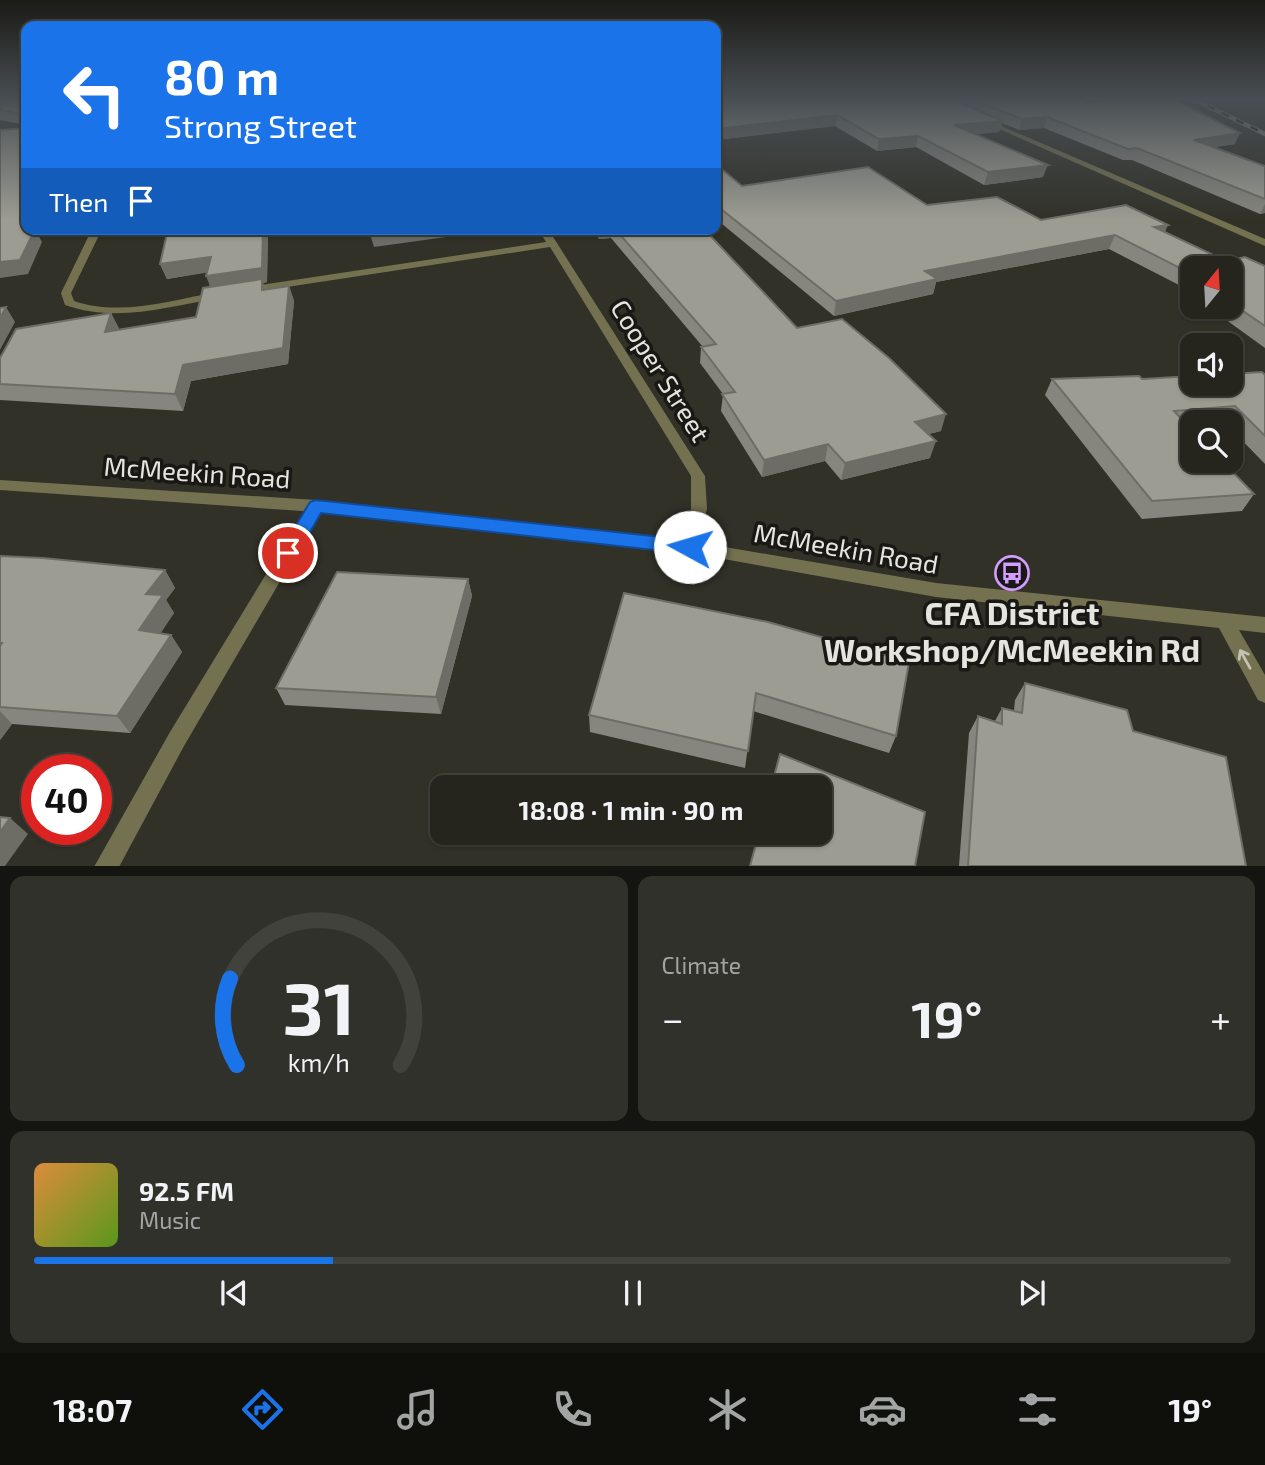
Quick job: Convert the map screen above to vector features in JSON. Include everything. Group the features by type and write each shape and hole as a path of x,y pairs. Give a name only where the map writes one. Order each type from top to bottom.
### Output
{"street":[{"path":"1027,139 1265,243"},
{"path":"94,235 66,293 69,303 83,310 138,308 552,244"},
{"name":"Cooper Street","path":"547,235 698,476 699,509 690,547"},
{"name":"McMeekin Road","path":"0,485 316,506 690,547 936,590 1226,623 1265,625"},
{"path":"106,866 177,739 316,506"},
{"path":"1226,623 1265,694"}],"building":[{"path":"0,139 21,139 21,235 32,235 20,260 0,262"},
{"path":"925,139 988,139 1048,165 988,172"},
{"path":"1104,139 1198,139 1194,140 1265,166 1265,199 1137,148 1128,149"},
{"path":"868,167 927,205 997,197 1041,220 1126,205 1168,225 1154,227 1215,256 1180,256 1180,268 1115,235 925,271 937,279 836,301 721,209 721,169 742,186"},
{"path":"167,235 263,235 262,268 206,276 211,257 160,264"},
{"path":"620,235 710,235 797,328 842,319 889,358 946,414 915,422 936,441 845,463 828,444 764,460 722,394 735,392 701,347 716,344"},
{"path":"1243,257 1265,266 1265,326 1243,311"},
{"path":"262,279 262,290 289,286 283,348 183,365 175,394 0,384 0,358 16,329 111,313 105,332 196,317 203,288"},
{"path":"1262,372 1265,375 1265,436 1243,414 1243,410 1235,406 1174,411 1180,417 1180,473 1234,473 1254,494 1152,501 1052,379 1180,377 1180,396 1243,396 1243,373"},
{"path":"0,556 165,570 146,594 163,595 139,630 171,635 117,716 0,707"},
{"path":"337,572 468,579 436,697 276,688"},
{"path":"624,593 768,622 909,662 896,736 756,693 748,751 589,715"},
{"path":"1025,683 1127,710 1133,731 1226,757 1246,866 968,866 978,716 1002,724 1002,708 1022,713"},
{"path":"780,754 925,812 915,866 750,866 756,845 832,845 832,775 774,775"},
{"path":"0,817 10,818 0,832"}],"place":[{"name":"CFA District Workshop/McMeekin Rd","path":"1012,573"}],"route":[{"path":"288,553 316,506 690,547"}]}
